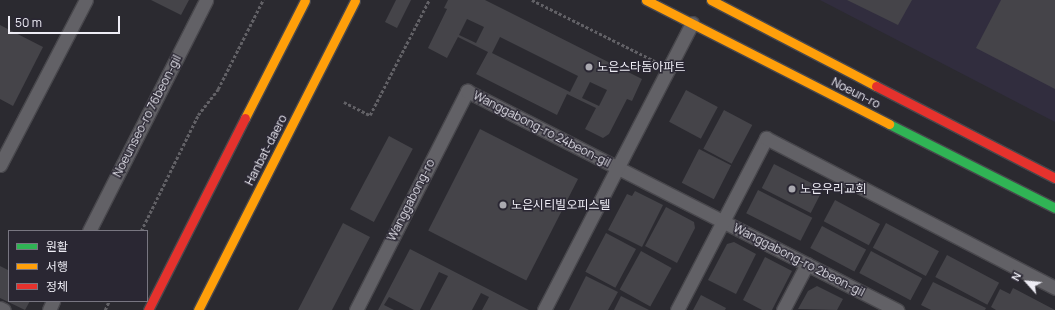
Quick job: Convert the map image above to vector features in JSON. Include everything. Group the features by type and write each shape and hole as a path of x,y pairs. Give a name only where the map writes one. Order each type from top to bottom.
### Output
{"street":[{"path":"0,165 86,0"},
{"name":"Noeunseo-ro 76beon-gil","path":"90,230 206,0"},
{"path":"148,310 305,0"},
{"name":"Hanbat-daero","path":"198,310 355,0"},
{"name":"Noeun-ro","path":"646,0 1055,208"},
{"name":"Noeun-ro","path":"711,0 1055,178"},
{"name":"Wanggabong-ro 24beon-gil","path":"544,310 692,23"},
{"name":"Wanggabong-ro 24beon-gil","path":"467,91 723,221"},
{"name":"Wanggabong-ro","path":"356,310 467,91"},
{"name":"Wanggabong-ro 2beon-gil","path":"677,310 766,138 1055,288"},
{"name":"Wanggabong-ro 2beon-gil","path":"723,221 897,310"},
{"path":"783,310 806,264"},
{"path":"0,308 4,310"}],"path":[{"path":"141,230 198,115 218,89 263,0"},
{"path":"344,102 370,114 429,0"},
{"path":"532,0 662,65"}],"shaded area":[{"path":"820,0 1055,0 1055,122"}],"building":[{"path":"151,0 189,0 181,15"},
{"path":"396,0 411,0 397,28 385,22"},
{"name":"노은스타돔아파트","path":"448,0 485,0 642,79 632,101 627,99 609,134 603,138 585,129 596,108 567,94 557,115 476,74 488,52 458,37 447,58 428,48 447,9 444,8","holes":["467,19 484,27 476,43 459,35","500,37 578,76 570,92 492,53","590,82 607,90 599,106 582,98"]},
{"path":"847,0 912,0 898,25"},
{"path":"1001,0 1055,0 1055,89 976,48"},
{"path":"0,25 43,47 13,106 0,99"},
{"path":"686,90 718,107 701,139 669,122"},
{"path":"724,110 752,125 732,164 703,149"},
{"name":"노은시티빌오피스텔","path":"480,129 578,179 526,281 428,231"},
{"path":"389,136 413,149 374,222 350,209"},
{"path":"699,149 731,165 714,199 682,183"},
{"name":"노은우리교회","path":"774,164 823,189 811,213 762,188"},
{"path":"758,190 812,218 801,241 746,213"},
{"path":"635,191 663,205 642,247 608,230 627,194 632,196"},
{"path":"835,200 880,224 869,245 824,221"},
{"path":"666,207 694,222 695,228 677,263 645,246"},
{"path":"343,223 370,237 332,310 298,310"},
{"path":"886,223 939,251 926,276 873,248"},
{"path":"822,226 866,249 854,272 810,248"},
{"path":"606,233 636,249 615,288 585,272"},
{"path":"734,242 756,254 736,294 708,280 727,244"},
{"path":"410,249 529,310 482,310 489,297 481,293 472,310 430,310 448,276 439,272 420,310 414,310 389,297 384,305 394,310 378,310"},
{"path":"641,251 672,268 650,306 620,289"},
{"path":"871,251 922,278 910,300 859,273"},
{"path":"947,255 999,283 987,305 935,277"},
{"path":"765,257 792,271 772,310 762,310 743,300"},
{"path":"0,266 8,270 8,302 0,298"},
{"path":"586,276 618,292 608,310 569,310"},
{"path":"933,282 986,308 985,310 931,310 921,305"},
{"path":"817,286 843,299 837,310 798,309 808,291"},
{"path":"1013,288 1055,310 996,310 991,307 1000,289 1010,294"},
{"path":"701,295 726,308 725,310 693,310"},
{"path":"621,296 649,310 614,310"},
{"path":"8,302 29,302 25,310"}],"traffic: fast":[{"path":"889,124 1055,208"}],"traffic: slow":[{"path":"245,118 305,0"},
{"path":"198,310 355,0"},
{"path":"646,0 889,124"},
{"path":"711,0 876,86"}],"traffic: jam":[{"path":"876,86 1055,178"},
{"path":"148,310 245,118"}],"place":[{"name":"노은스타돔아파트","path":"589,67"},
{"name":"노은우리교회","path":"792,189"},
{"name":"노은시티빌오피스텔","path":"503,205"}]}
